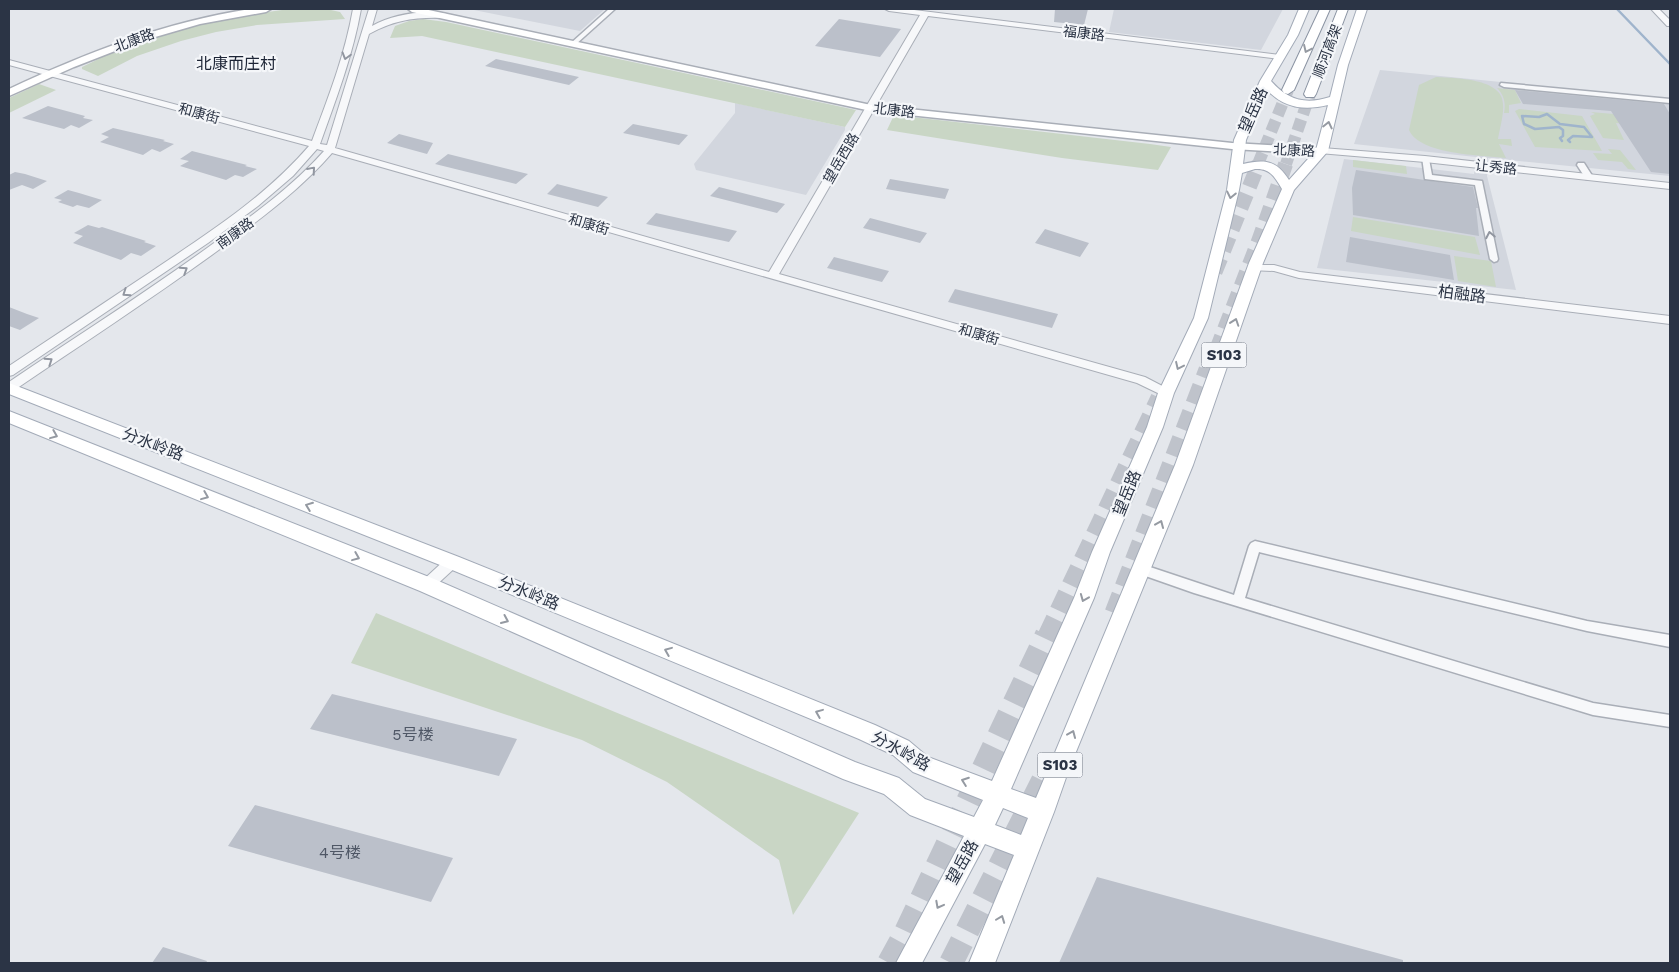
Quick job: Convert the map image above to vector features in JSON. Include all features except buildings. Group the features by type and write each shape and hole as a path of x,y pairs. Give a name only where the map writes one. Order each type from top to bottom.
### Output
{"highway":[{"name":"顺河高架","path":"1288,90 1325,9"},
{"name":"顺河高架","path":"1310,94 1343,9"}],"main road":[{"name":"北康路","path":"9,87 130,36 173,23 241,9"},
{"name":"北康路","path":"9,93 47,71 159,31 235,13 266,9"},
{"name":"北康路","path":"412,9 872,105 1322,151"},
{"name":"北康路","path":"433,9 575,42"},
{"name":"望岳路","path":"908,963 998,793 1084,598 1101,552 1155,427 1166,393 1201,318 1237,170 1239,143 1266,81 1304,9"},
{"name":"S103","path":"982,963 1043,812 1058,769 1184,465 1254,268 1288,189 1322,151 1334,99 1362,9"},
{"path":"1266,81 1276,95 1286,101 1299,105 1314,105 1334,99"},
{"path":"1237,170 1250,165 1265,165 1274,168 1280,173 1288,189"},
{"name":"分水岭路","path":"9,388 452,562 867,732 901,748 921,765 998,793 1043,812"},
{"name":"分水岭路","path":"9,417 427,585 842,767 891,786 918,807 1028,850"}],"street":[{"name":"南康路","path":"9,372 204,241 254,204 290,174 315,145 337,84 357,9"},
{"name":"南康路","path":"9,388 192,264 270,207 307,176 330,150 373,9"},
{"path":"575,42 612,9"},
{"name":"福康路","path":"889,9 1280,57"},
{"path":"1655,9 1670,24"},
{"name":"望岳西路","path":"772,276 926,14"},
{"path":"366,33 382,23 405,15 451,16"},
{"name":"和康街","path":"9,62 315,145 1141,380 1166,393"},
{"path":"1504,85 1670,101"},
{"name":"让秀路","path":"1322,151 1670,186"},
{"path":"1426,160 1428,177 1479,183 1494,259"},
{"path":"1581,165 1589,177"},
{"name":"柏融路","path":"1254,268 1274,268 1299,275 1670,320"},
{"path":"1238,601 1255,546 1587,626 1670,641"},
{"path":"427,585 452,562"},
{"path":"1141,569 1194,588 1593,709 1670,721"}],"shaded area":[{"path":"469,9 605,9 580,31"},
{"path":"1114,9 1283,9 1261,50 1109,32"},
{"path":"1380,70 1670,99 1670,176 1488,158 1487,176 1516,290 1317,268 1344,159 1474,174 1476,157 1354,144"},
{"path":"735,103 845,127 806,195 696,170 694,164 735,113"}],"green space":[{"path":"282,10 331,10 340,12 345,19 257,25 216,32 181,41 137,56 98,76 82,69 82,67 120,48 160,33 205,22"},
{"path":"423,19 446,22 856,110 845,127 422,36 390,38 395,26"},
{"path":"1436,77 1465,79 1487,84 1501,95 1503,112 1498,139 1511,139 1512,146 1499,144 1506,158 1438,149 1415,138 1409,130 1419,85"},
{"path":"39,84 56,90 9,113 9,98"},
{"path":"1497,88 1515,90 1521,103 1509,105 1509,113 1504,113 1504,99"},
{"path":"1519,109 1582,116 1602,151 1535,147 1515,111"},
{"path":"1591,112 1670,119 1670,128 1616,123 1624,140 1603,138 1590,116 1595,114"},
{"path":"894,115 1171,147 1158,170 1062,158 887,130"},
{"path":"1608,149 1620,150 1636,170 1628,169 1622,162 1598,160 1593,153 1612,154"},
{"path":"1353,160 1406,166 1407,174 1353,167"},
{"path":"1353,217 1475,237 1480,255 1351,231"},
{"path":"1454,256 1491,261 1496,287 1458,281"},
{"path":"376,613 859,813 793,915 779,860 667,782 582,740 351,663"}],"waterway":[{"path":"1617,9 1670,64"},
{"path":"1562,141 1560,138 1563,136 1563,130 1559,127 1535,129 1524,124 1522,116 1539,117 1547,114 1560,124 1584,127 1592,137 1573,136 1568,140 1570,142"}],"tunnel":[{"path":"1258,164 1288,90"},
{"path":"1286,164 1310,94"},
{"path":"1215,272 1259,163"},
{"path":"1208,372 1259,240 1286,163"},
{"path":"1114,613 1208,370"},
{"path":"1047,636 1160,398"},
{"path":"889,963 906,932 1047,635"},
{"path":"951,963 1053,761"}],"district":[{"name":"北康而庄村","path":"236,63"}]}
